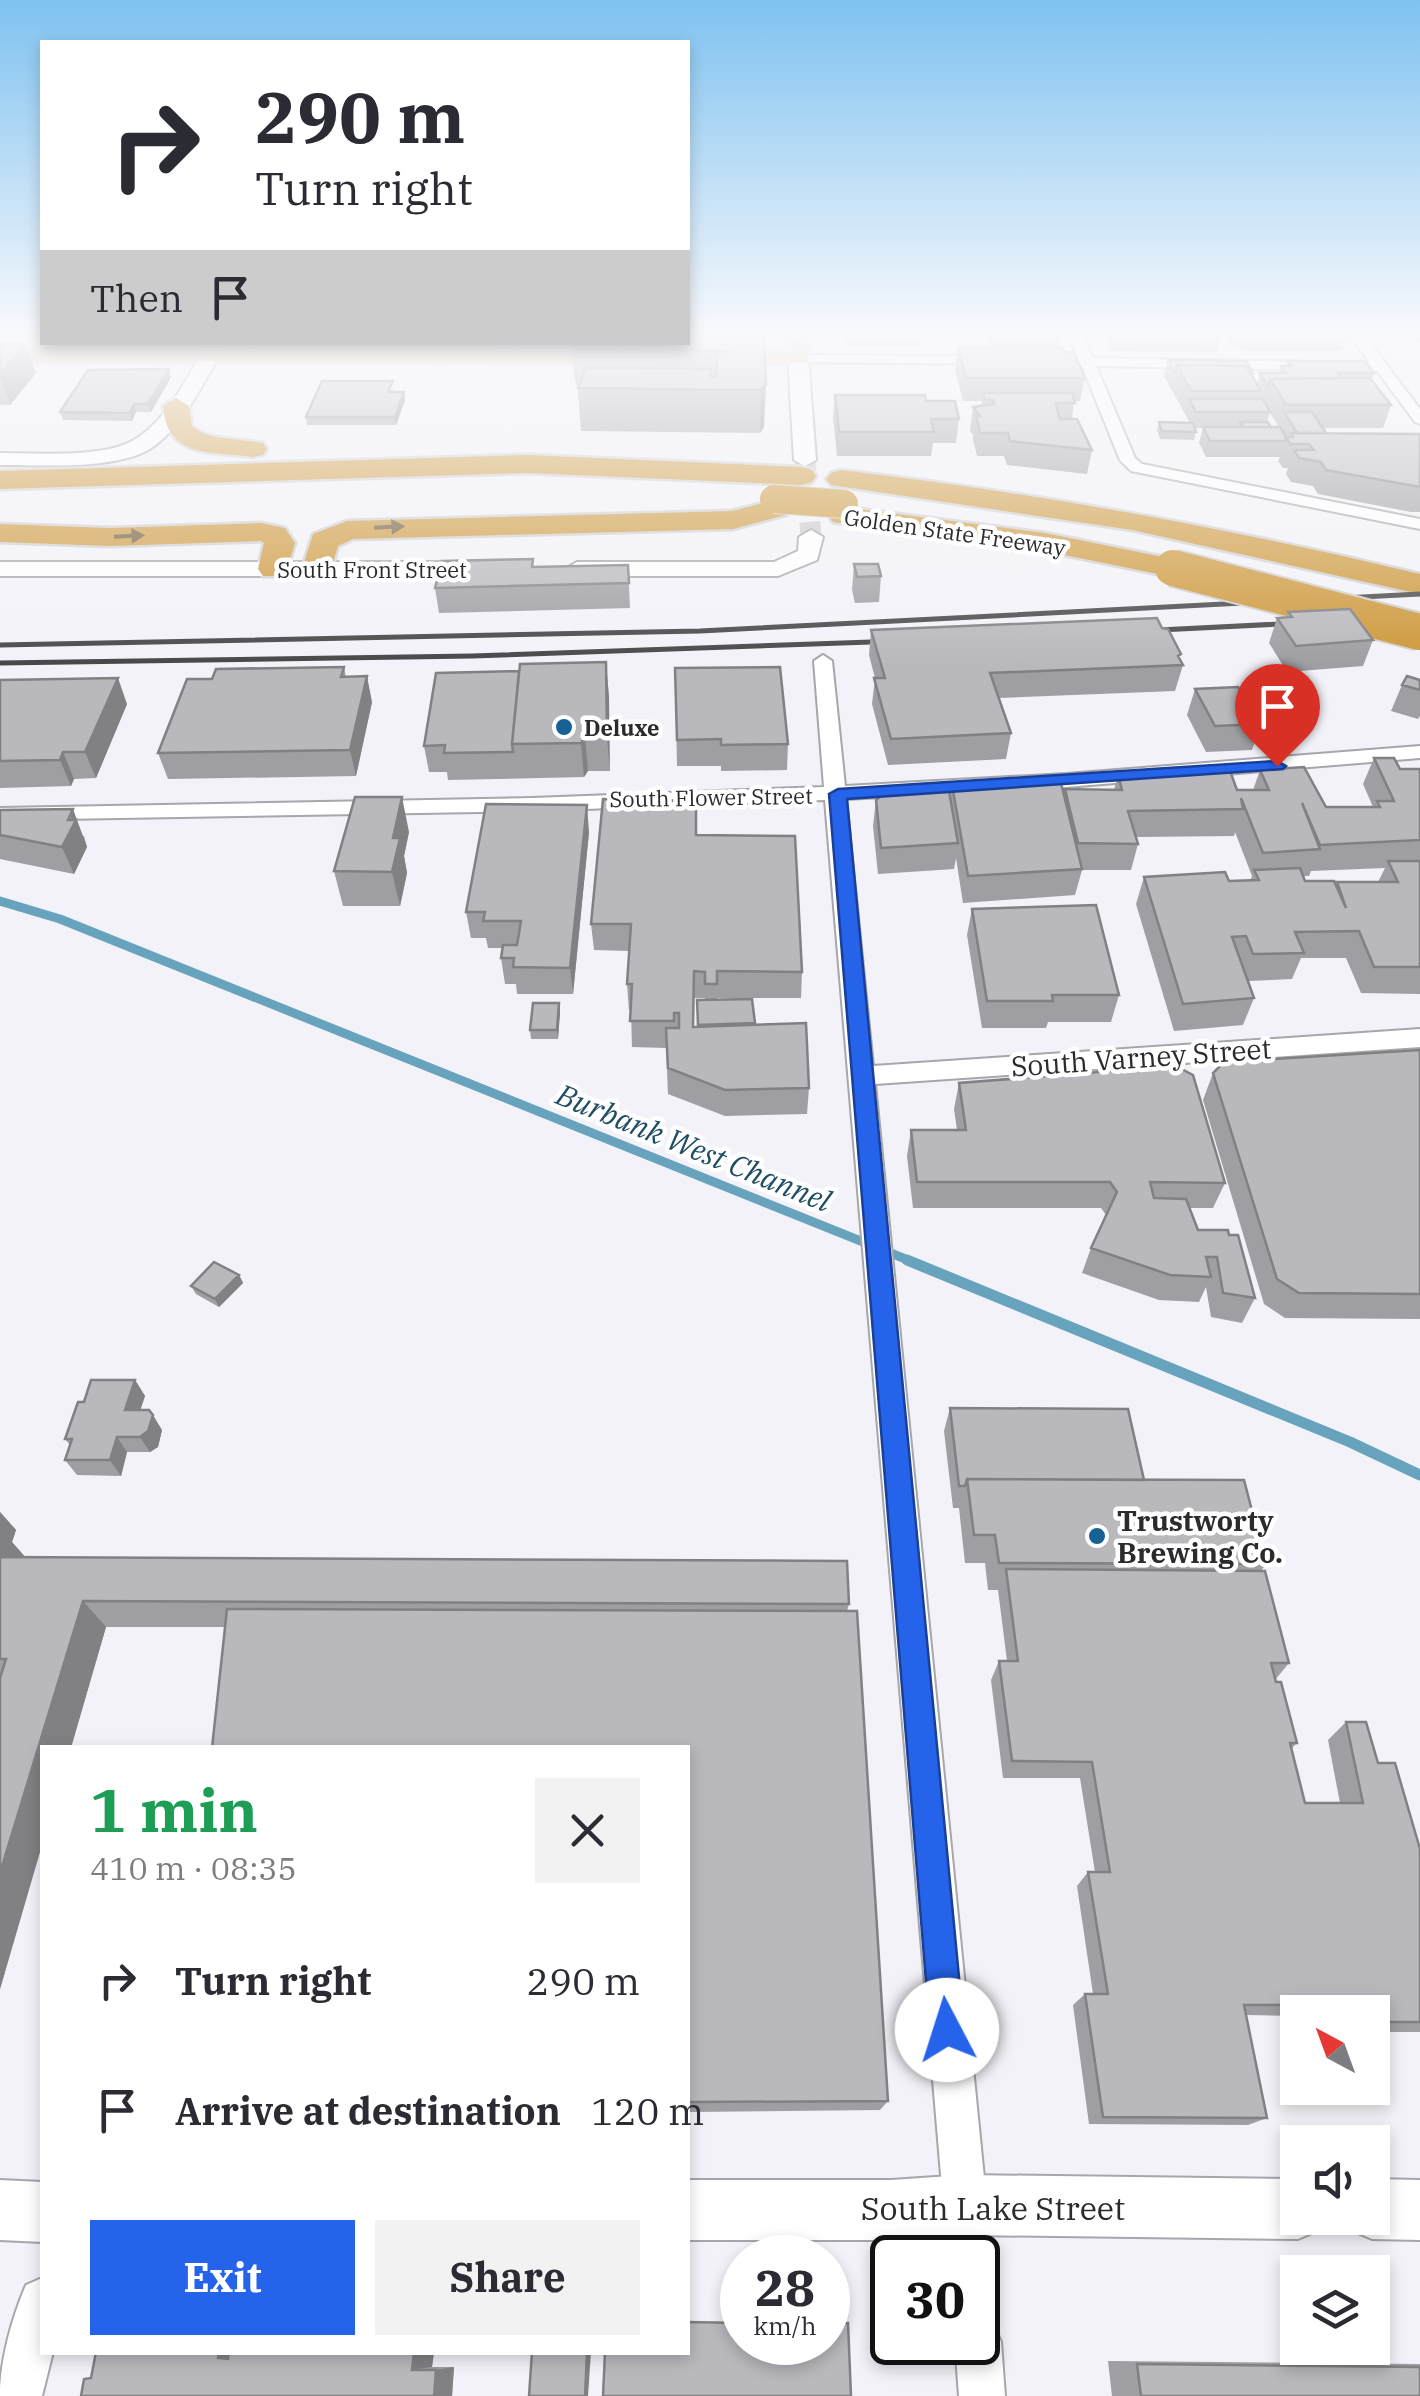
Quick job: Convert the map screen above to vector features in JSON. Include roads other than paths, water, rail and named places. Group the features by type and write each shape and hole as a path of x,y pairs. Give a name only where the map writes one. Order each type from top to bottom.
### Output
{"highway":[{"path":"201,443 273,451"},
{"path":"5,466 273,451 578,450 725,459 780,482"},
{"name":"Golden State Freeway","path":"5,466 528,464 780,482 1173,568 1420,632"},
{"path":"0,492 507,476 780,482"},
{"path":"318,569 324,540 347,530 733,520 780,482"},
{"name":"Golden State Freeway","path":"465,495 642,501 780,482"},
{"path":"842,498 1103,528 1264,561 1420,600"},
{"path":"842,498 1227,565 1420,613"},
{"name":"Golden State Freeway","path":"842,498 1044,504 1316,558 1420,584"},
{"path":"0,512 273,503"},
{"path":"0,533 110,537 261,532 274,536 280,543 274,569"}],"main road":[{"path":"5,466 119,454 144,443"},
{"path":"780,482 786,443"},
{"path":"549,569 778,569 809,555 812,537"},
{"name":"South Front Street","path":"0,568 516,569"},
{"name":"South Lake Street","path":"690,2210 891,2210 968,2231 1280,2209"},
{"path":"1390,2209 1420,2210"},
{"path":"0,2210 40,2212"}],"street":[{"path":"1121,443 1128,460 1138,468 1420,524"},
{"path":"823,661 968,2231"},
{"name":"South Flower Street","path":"0,814 838,794 1172,775 1420,752"},
{"name":"South Varney Street","path":"863,1076 1420,1038"},
{"path":"20,2396 40,2310"},
{"path":"980,2365 982,2396"}],"waterway":[{"name":"Burbank West Channel","path":"0,901 60,919 913,1262"},
{"name":"Burbank West Channel","path":"907,1260 1350,1442 1420,1475"}],"tunnel":[{"path":"805,460 811,537"}],"railway":[{"path":"0,645 700,631 1420,594"},
{"path":"1139,631 1420,617"},
{"path":"0,663 472,656 900,641"}],"place":[{"name":"Deluxe","path":"564,727"},
{"name":"Trustworty Brewing Co.","path":"1097,1536"}]}
